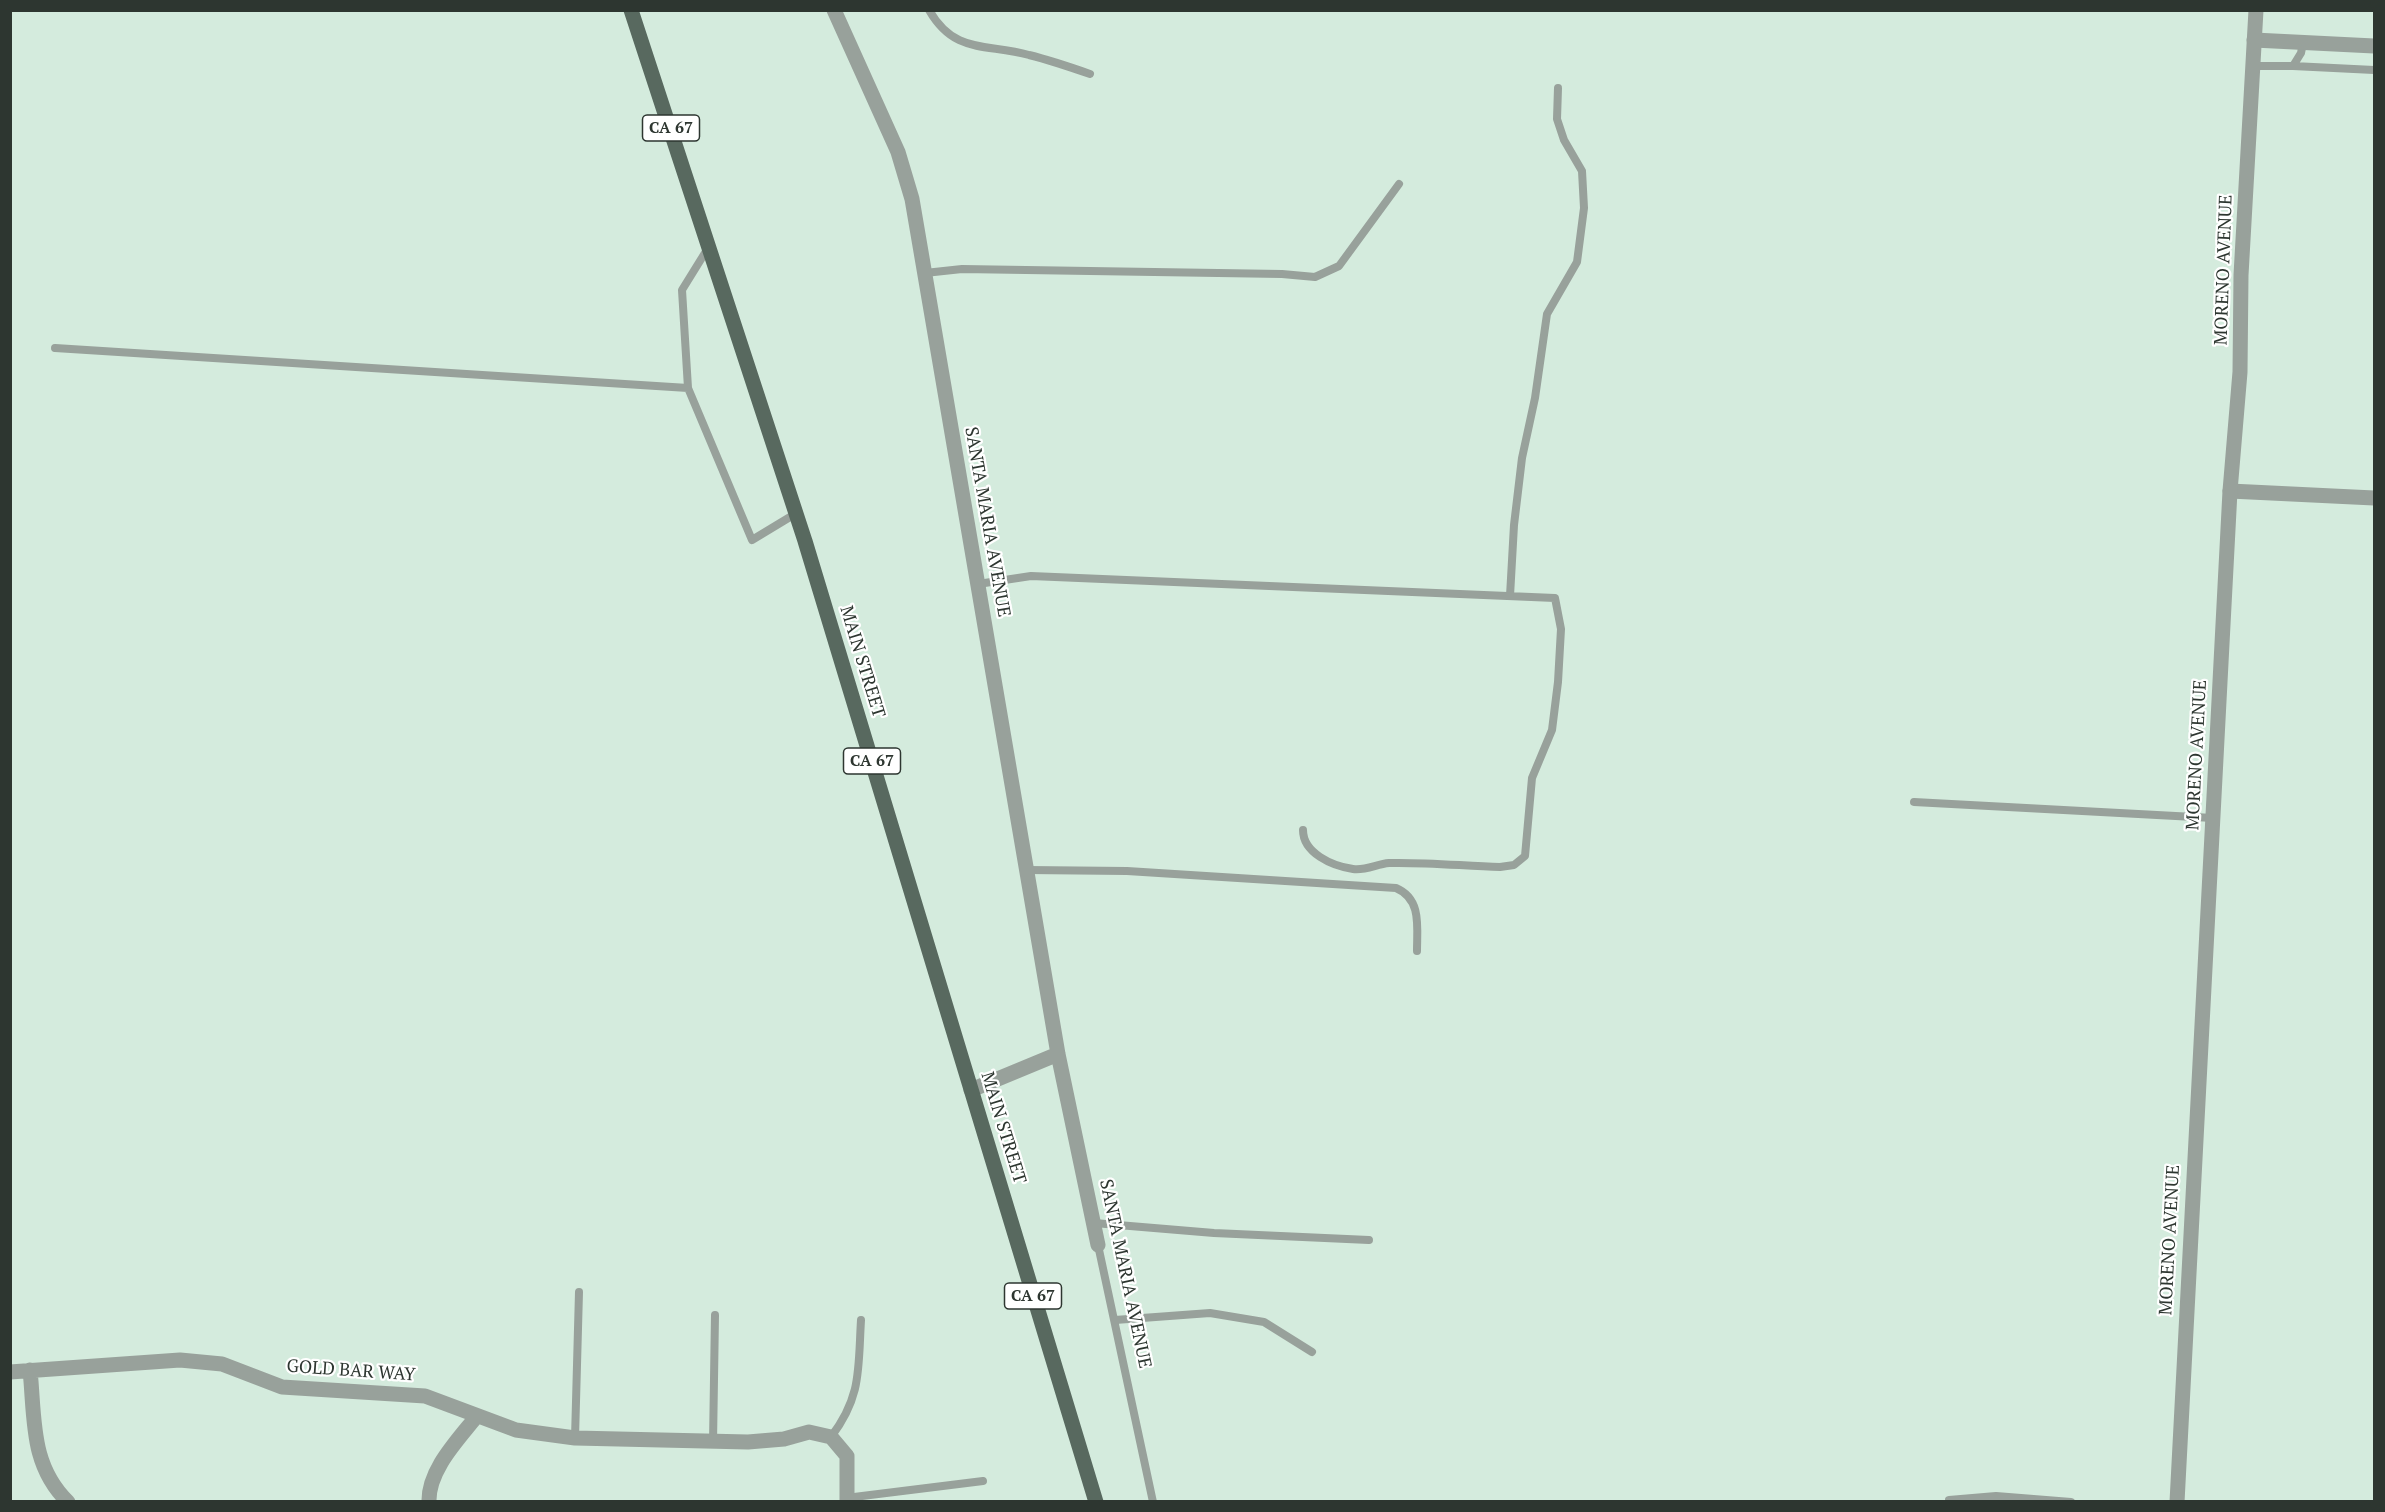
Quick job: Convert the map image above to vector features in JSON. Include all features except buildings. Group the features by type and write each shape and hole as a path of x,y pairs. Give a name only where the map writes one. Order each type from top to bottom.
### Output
{"main road":[{"name":"MAIN STREET","path":"632,10 805,541 1096,1502"}],"street":[{"name":"SANTA MARIA AVENUE","path":"834,10 898,152 912,199 1058,1054 1098,1245"},
{"name":"MORENO AVENUE","path":"2177,1502 2230,491 2240,372 2241,275 2256,10"},
{"path":"2254,40 2374,46"},
{"path":"2230,491 2374,498"},
{"path":"971,1090 1058,1054"},
{"name":"GOLD BAR WAY","path":"10,1372 180,1360 222,1364 282,1387 425,1396 476,1417 516,1430 575,1438 712,1443 784,1439 809,1432 831,1437"},
{"path":"30,1370 39,1459 52,1486 68,1502"},
{"path":"429,1502 429,1495 443,1461 476,1417"},
{"path":"831,1437 847,1456 846,1500"}],"lane":[{"path":"929,10 947,35 964,44 1027,54 1090,74"},
{"path":"2292,66 2301,53 2303,43"},
{"path":"2253,66 2374,70"},
{"path":"1510,596 1514,525 1522,458 1535,398 1547,315 1577,262 1584,208 1581,171 1564,140 1557,119 1558,88"},
{"path":"925,273 962,269 1282,273 1315,277 1339,266 1399,184"},
{"path":"710,245 682,290 688,388 752,540 795,514"},
{"path":"55,348 688,388"},
{"path":"978,584 1031,576 1556,598 1561,629 1552,730 1532,778 1525,856 1514,865 1500,867 1389,863 1355,870 1341,867 1317,855 1307,846 1303,830"},
{"path":"1914,802 2212,818"},
{"path":"1027,870 1127,871 1396,888 1412,899 1417,911 1417,951"},
{"path":"1094,1223 1214,1233 1369,1240"},
{"name":"SANTA MARIA AVENUE","path":"1098,1245 1153,1502"},
{"path":"575,1438 579,1292"},
{"path":"1115,1320 1210,1312 1264,1322 1312,1352"},
{"path":"712,1443 715,1315"},
{"path":"831,1437 847,1416 856,1388 861,1320"},
{"path":"846,1500 983,1481"},
{"path":"1949,1500 1996,1496 2071,1502"}]}
